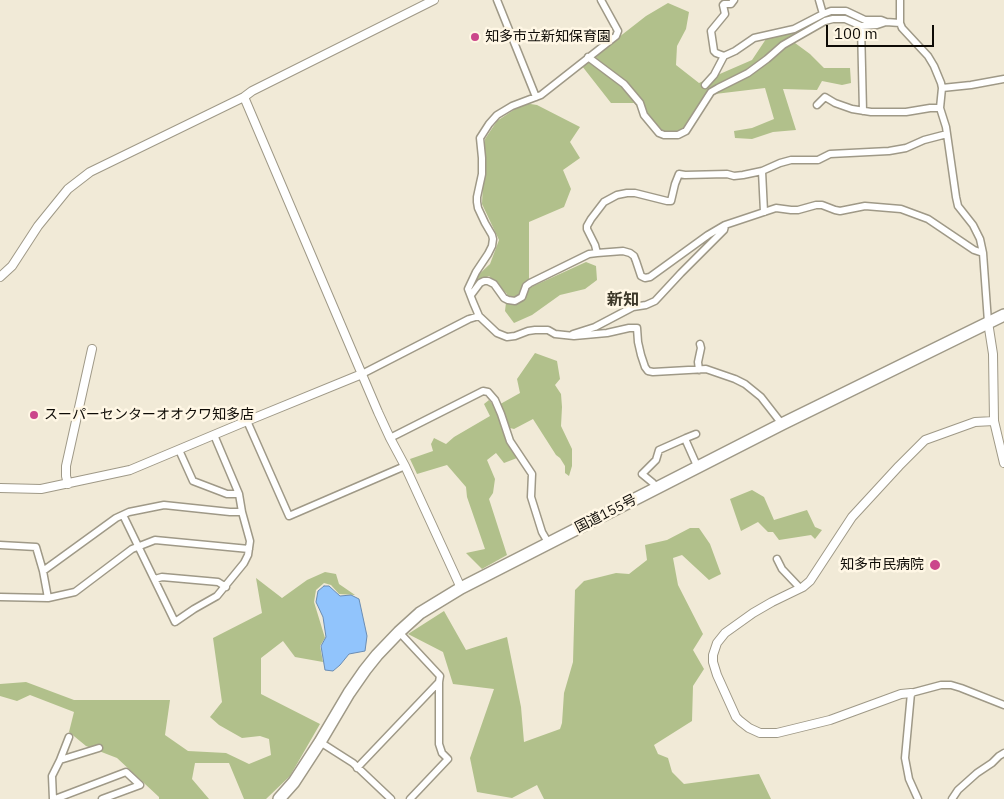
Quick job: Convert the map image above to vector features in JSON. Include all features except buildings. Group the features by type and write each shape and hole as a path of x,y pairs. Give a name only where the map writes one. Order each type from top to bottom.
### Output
{"highway":[{"name":"国道155号","path":"279,799 294,782 365,670 399,632 420,613 460,588 782,424 1004,315"}],"street":[{"path":"0,277 12,266 38,226 68,189 90,172 244,97 252,91 434,0"},
{"path":"497,0 536,97"},
{"path":"601,0 618,34 540,95 512,106 497,115 480,138 482,166 477,202 493,239 492,246 468,289 479,316 497,333 507,337 535,330 548,330 556,334 570,335 600,334 637,328 641,355 648,371 706,369 735,379 762,397 782,424"},
{"path":"724,56 716,53 714,50 711,31 725,14 723,5 731,4 734,0"},
{"path":"818,0 823,14"},
{"path":"900,0 900,23 907,35 928,56 940,79 942,88 940,108 946,128 956,198 958,206 977,230 980,239 983,253 988,322 993,347 994,421 1004,463"},
{"path":"704,85 714,75 724,56 754,38 794,29 831,11 846,10 865,20 900,23"},
{"path":"588,57 624,84 640,103 644,115 659,133 678,135 686,131 712,92 748,73 782,45 825,21 845,19 861,26 878,26 886,22"},
{"path":"861,26 863,111"},
{"path":"942,88 972,85 1004,78"},
{"path":"244,97 390,438 405,466 460,588"},
{"path":"817,105 825,97 835,103 871,112 906,112 940,108"},
{"path":"597,252 587,226 604,202 626,193 635,193 671,201 679,174 727,174 734,176 754,174 791,160 818,160 830,154 889,151 906,148 924,140 947,134"},
{"path":"762,171 764,212"},
{"path":"471,296 480,283 488,281 494,284 504,298 515,301 522,297 526,286 530,283 597,252 622,251 630,253 634,256 641,276 645,278 650,277 725,225 776,208 798,210 822,205 840,211 865,206 900,209 936,224 974,250 983,253"},
{"path":"570,335 595,327 634,307 654,302 724,230 725,225"},
{"path":"0,488 41,490 130,470 345,382 479,316"},
{"path":"699,370 700,344"},
{"path":"68,484 66,466 92,349"},
{"path":"390,438 483,391 488,392 495,400 510,441 532,474 531,498 542,532 549,544"},
{"path":"247,421 289,516 405,466"},
{"path":"994,421 975,422 925,440 852,517 810,581 753,613 725,633 715,649 714,662 733,710 740,721 760,733 777,733 830,720 901,694 940,685 951,685 961,688 1004,705"},
{"path":"656,489 653,483 642,474 656,460 659,450 696,434"},
{"path":"123,515 175,622 217,596 244,564 248,555 250,541 239,494 214,435"},
{"path":"686,438 698,468"},
{"path":"179,450 193,481 226,494 239,494"},
{"path":"43,571 116,518 129,512 164,505 242,512"},
{"path":"0,597 48,598 75,592 132,549 155,540 249,549"},
{"path":"0,545 36,546 48,598"},
{"path":"777,560 782,569 800,588"},
{"path":"155,579 162,577 218,582 226,587"},
{"path":"399,632 440,676 439,744 442,753 448,760 410,799"},
{"path":"357,768 439,682"},
{"path":"911,693 905,758 909,779 918,799"},
{"path":"69,737 52,776 54,799 126,772 140,785 102,799"},
{"path":"320,742 353,764 391,799"},
{"path":"60,760 99,748"},
{"path":"952,799 958,790 977,773 1004,753"}],"green space":[{"path":"668,3 689,12 686,29 677,46 676,65 699,83 752,60 766,39 796,32 795,43 824,68 850,68 851,83 842,85 822,81 817,90 783,89 796,130 773,132 752,139 735,138 734,131 752,128 774,119 765,88 715,94 684,130 660,133 634,103 611,103 582,66 646,16"},
{"path":"524,103 537,105 580,127 570,142 580,158 563,170 571,189 564,207 529,222 529,288 586,262 596,266 597,280 585,289 560,295 532,315 514,323 505,311 507,294 489,276 477,281 474,279 490,264 499,240 482,204 485,139 497,121"},
{"path":"535,353 557,361 560,379 555,385 561,394 561,426 572,449 572,466 569,476 565,473 565,466 560,458 556,455 533,419 514,429 510,428 503,431 517,458 504,463 496,453 487,460 495,479 493,493 489,499 507,555 482,569 466,553 485,549 467,497 466,487 447,465 417,474 410,459 433,451 431,444 434,438 446,444 454,437 490,416 484,404 489,400 495,407 520,393 517,379"},
{"path":"752,490 764,497 774,520 807,510 815,527 822,530 815,539 811,535 779,540 773,532 768,532 758,522 741,531 730,499"},
{"path":"690,528 699,528 710,544 721,574 709,580 682,555 673,558 678,585 703,634 693,650 704,669 693,686 692,721 654,745 658,754 668,758 672,772 684,784 759,774 771,799 544,799 537,785 512,798 477,792 470,758 494,689 453,684 443,652 408,634 444,611 466,650 507,637 521,707 524,742 560,729 564,693 573,662 575,590 584,581 616,573 629,574 647,560 645,545 667,540"},
{"path":"325,572 336,574 339,584 355,595 339,594 331,585 324,583 316,590 314,602 325,638 320,646 323,662 295,657 283,641 261,658 261,694 320,724 290,776 266,799 244,799 229,763 195,763 192,779 209,799 159,799 117,758 86,746 69,732 74,712 30,695 17,701 0,696 0,684 26,682 74,700 170,700 165,735 188,751 226,753 249,764 271,755 269,739 260,736 242,738 219,725 210,717 222,702 213,638 262,613 256,578 282,598 307,580"}],"water":[{"path":"324,586 329,586 340,596 351,595 359,599 367,636 365,651 349,654 333,671 325,670 321,646 326,637 323,617 316,602 318,591"}],"place":[{"name":"知多市立新知保育園","path":"475,37"},
{"name":"スーパーセンターオオクワ知多店","path":"34,415"},
{"name":"知多市民病院","path":"935,565"}],"district":[{"name":"新知","path":"623,300"}]}
